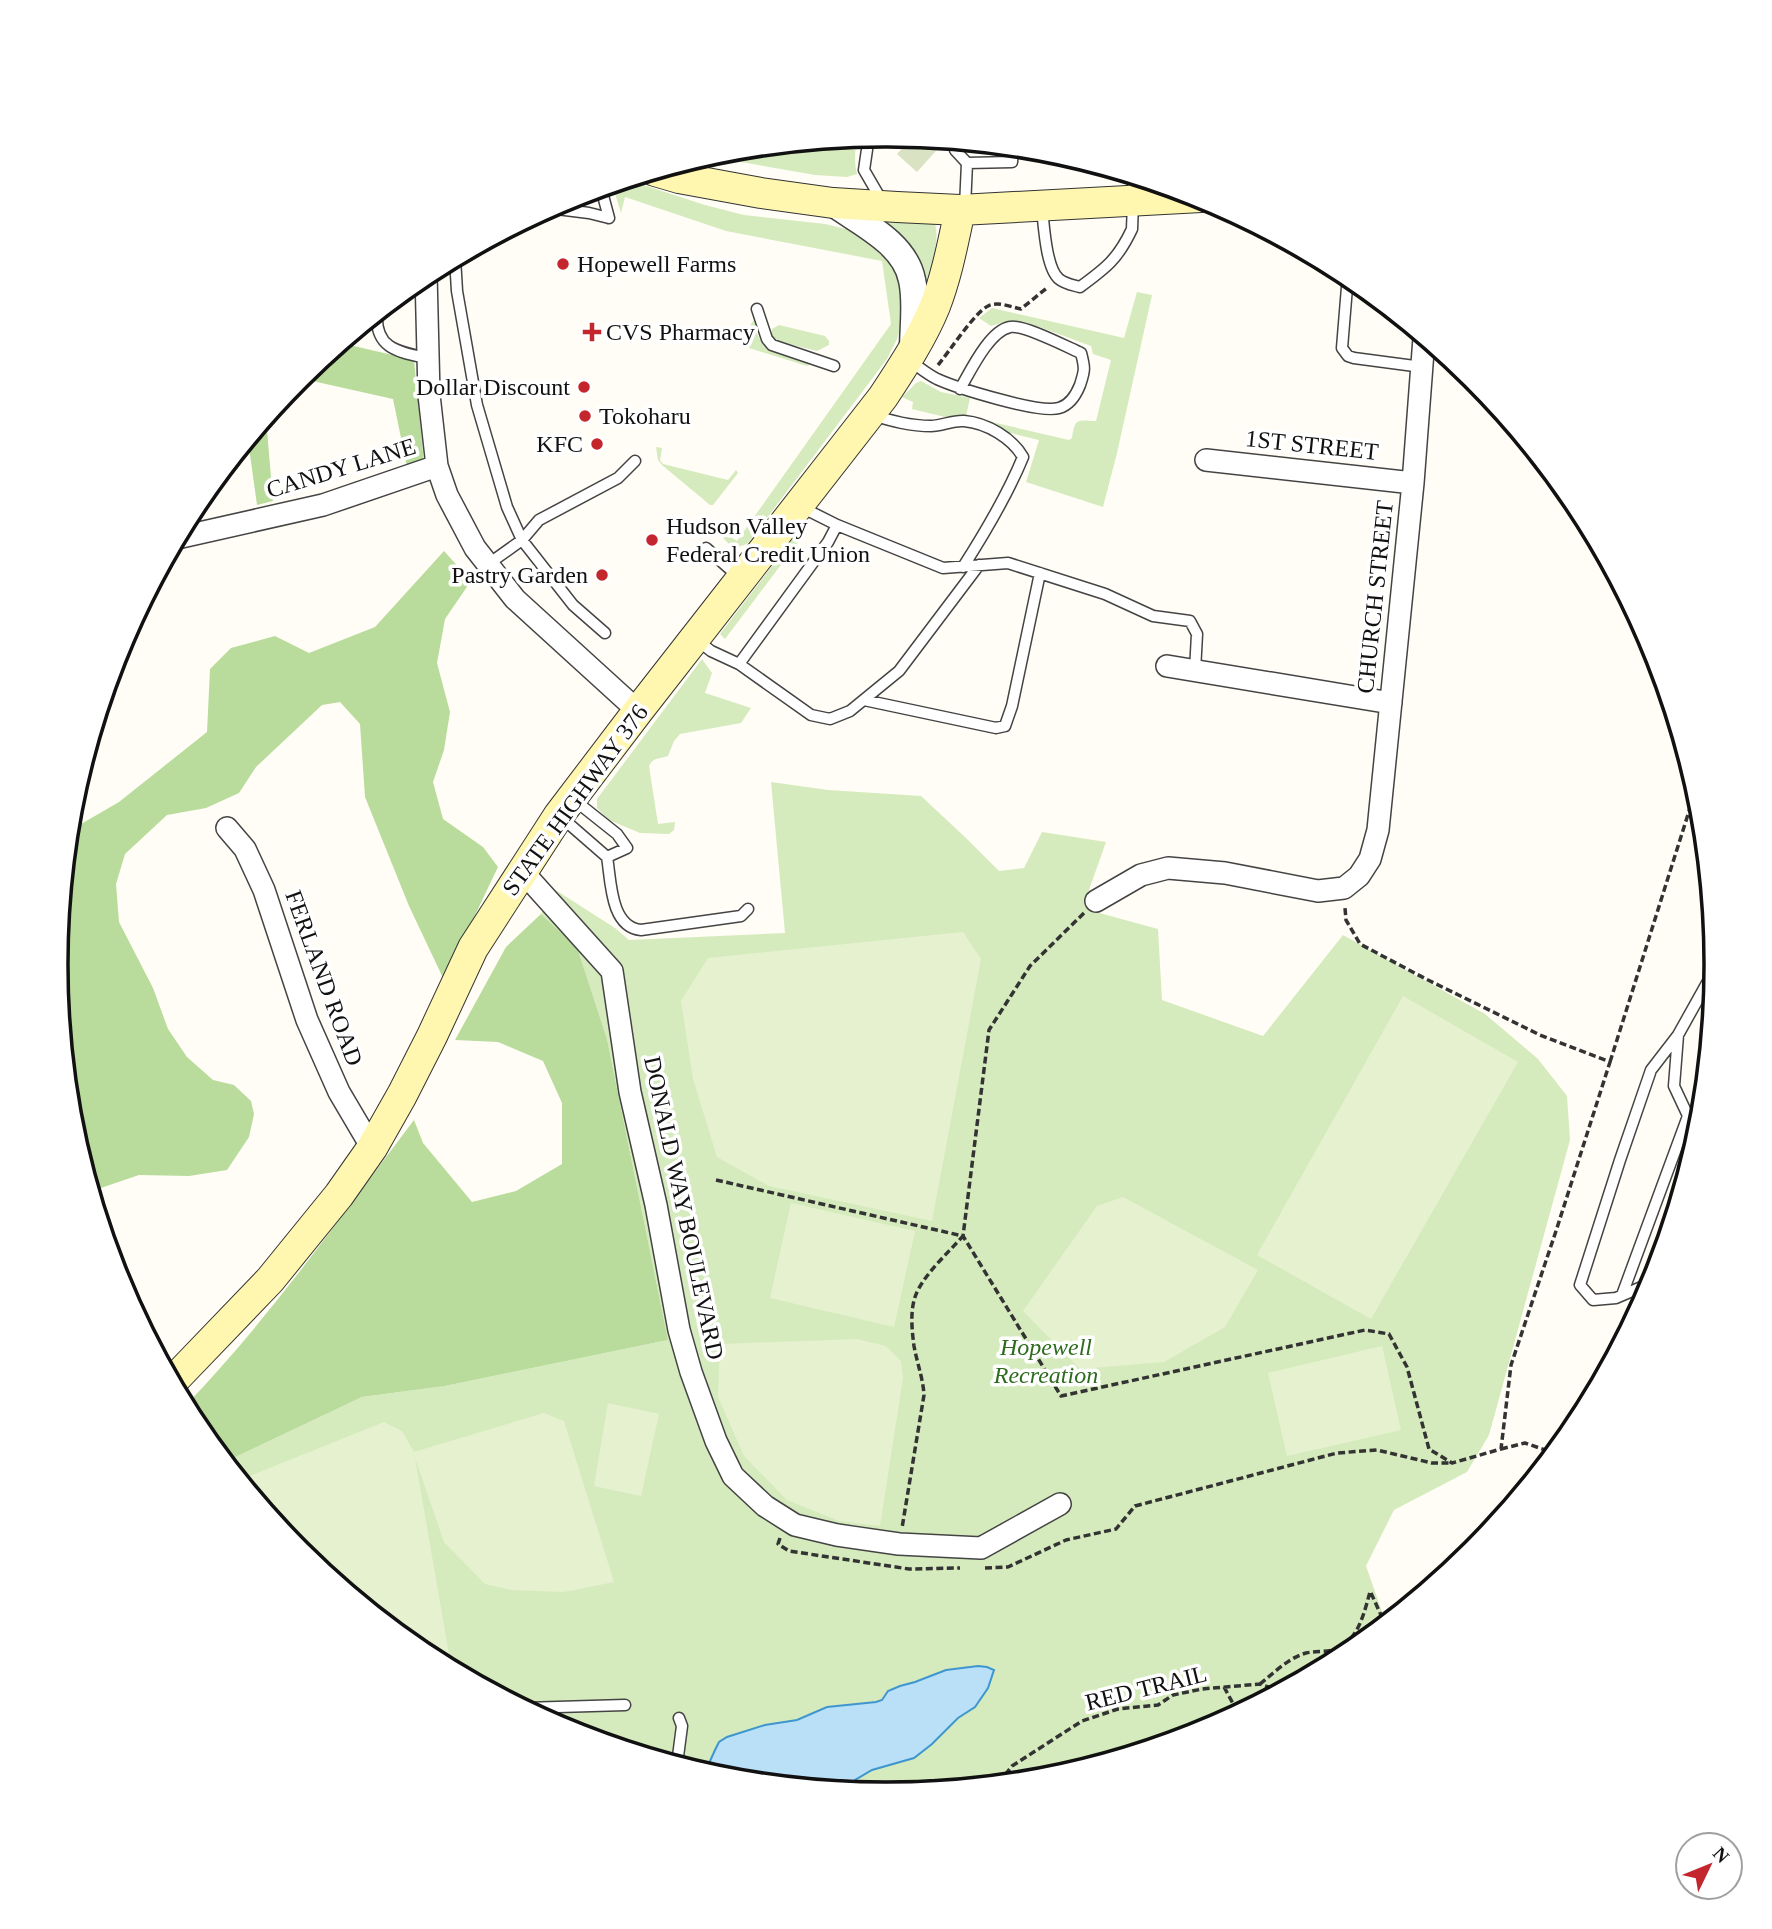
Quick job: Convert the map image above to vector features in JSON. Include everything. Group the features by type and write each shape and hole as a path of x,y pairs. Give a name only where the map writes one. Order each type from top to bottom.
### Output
{"main road":[{"path":"671,176 833,204 885,207 962,209 1041,205 1134,189 1152,191"},
{"name":"STATE HIGHWAY 376","path":"179,1375 270,1280 339,1195 372,1148 432,1036 472,948 566,807 869,414 918,356 962,209"}],"street":[{"path":"833,204 897,248 904,260 912,279 918,356"},
{"path":"426,289 429,395 437,466 447,495 475,548 515,599 638,711"},
{"name":"CHURCH STREET","path":"1344,888 1359,876 1370,859 1378,830 1413,483 1423,349"},
{"name":"1ST STREET","path":"1206,460 1413,483"},
{"name":"CANDY LANE","path":"191,535 323,505 437,466"},
{"path":"1167,666 1391,703"},
{"name":"FERLAND ROAD","path":"227,828 245,849 264,890 307,1020 339,1093 372,1148"},
{"path":"1096,901 1141,875 1168,868 1225,873 1318,891 1344,888"},
{"name":"DONALD WAY BOULEVARD","path":"522,872 612,971 630,1092 656,1205 679,1330 716,1441 733,1476 765,1506 795,1525 837,1535 899,1544 981,1548 1060,1504"}],"lane":[{"path":"867,148 864,170 885,207"},
{"path":"955,151 967,163 1012,162 1012,157"},
{"path":"962,209 967,163"},
{"path":"1041,205 1053,271 1058,279 1080,287 1114,261 1132,229 1134,189"},
{"path":"570,211 609,218 604,197"},
{"path":"456,270 477,405 507,507 522,540 573,605 605,633"},
{"path":"1347,290 1342,348 1348,356 1422,367"},
{"path":"757,309 767,339 772,345 834,366"},
{"path":"376,326 380,338 390,346 400,352 427,358"},
{"path":"918,356 927,373 960,388 1042,408 1058,409 1069,403 1077,392 1086,368 1081,353 1014,326 1004,329 989,342 960,388"},
{"path":"869,414 900,424 932,426 963,421 989,428 1016,445 1023,457 1011,487 963,567"},
{"path":"487,565 522,540 539,520 618,478 635,461"},
{"path":"800,504 837,525 943,568 1008,563 1105,594 1153,617 1191,621 1197,634 1195,671"},
{"path":"738,664 828,542 837,525"},
{"path":"706,548 741,579"},
{"path":"695,638 712,651 738,664 811,715 830,719 850,711 899,671 979,565"},
{"path":"864,700 996,728 1005,726 1012,706 1040,573"},
{"path":"566,807 617,834 627,848 607,857"},
{"path":"566,807 607,857 616,908 622,920 634,929 741,916 748,909"},
{"path":"1636,1289 1616,1298 1593,1300 1580,1285 1651,1070 1678,1035 1703,990"},
{"path":"1622,1295 1688,1116 1674,1086 1678,1035"},
{"path":"545,1707 625,1705"},
{"path":"678,1755 682,1726 679,1718"}],"path":[{"path":"918,356 939,365 989,305 1003,304 1021,309 1058,279"},
{"path":"1501,1449 1511,1365 1689,811"},
{"path":"1344,888 1346,920 1360,944 1540,1035 1609,1062"},
{"path":"901,1533 923,1395 912,1323 916,1296 935,1268 963,1236 989,1030 1030,965 1096,901"},
{"path":"716,1180 963,1236 1061,1396 1365,1330 1389,1334 1407,1367 1429,1449 1452,1463"},
{"path":"983,1568 1008,1567 1066,1541 1116,1529 1135,1506 1337,1453 1377,1450 1432,1464 1452,1463 1525,1443 1544,1450"},
{"path":"785,1519 778,1544 789,1551 909,1569 971,1568"},
{"path":"1353,1635 1363,1616 1370,1591 1381,1615"},
{"path":"1260,1684 1286,1663 1304,1653 1330,1650"},
{"name":"RED TRAIL","path":"1007,1773 1012,1766 1082,1721 1118,1709 1157,1704 1172,1695 1202,1689 1260,1684 1269,1687"},
{"path":"1224,1688 1235,1704"}],"green space":[{"path":"856,148 857,174 847,177 815,175 734,161 779,154"},
{"path":"903,148 938,149 917,172 897,154"},
{"path":"642,184 744,215 825,224 859,232 878,242 902,275 904,316 887,359 748,543 741,546 731,545 723,537 726,534 737,541 891,324 882,261 726,231 625,197 621,213 615,193"},
{"path":"881,222 935,224 935,250 922,296"},
{"path":"1137,292 1152,295 1103,507 1026,482 1039,440 912,409 913,402 902,397 921,381 941,392 970,398 966,416 1069,440 1078,422 1096,421 1111,360 1093,354 1091,346 1040,327 1008,321 991,326 979,318 992,308 1124,338"},
{"path":"754,320 756,332 763,345 809,362 809,365 749,348 748,334"},
{"path":"779,325 825,336 829,345 817,351 777,341 772,338 772,329"},
{"path":"352,346 414,360 424,463 407,467 393,399 313,381"},
{"path":"267,430 273,501 257,505 250,451"},
{"path":"656,447 662,448 660,460 663,464 728,480 736,470 738,473 713,505 710,505 662,465 658,460"},
{"path":"802,527 808,529 725,639 720,634"},
{"path":"444,551 471,581 445,619 437,663 450,712 444,750 433,782 443,819 483,847 498,867 444,980 409,906 365,797 360,724 340,702 322,705 256,767 239,793 206,808 167,815 125,854 116,884 119,922 153,988 168,1029 187,1057 213,1080 234,1085 251,1101 254,1114 249,1137 227,1170 189,1176 139,1175 100,1188 84,1124 70,1018 70,911 81,824 119,802 207,732 210,669 231,648 275,636 309,653 375,627"},
{"path":"702,659 712,673 705,693 751,708 741,723 680,734 668,756 655,760 649,766 658,824 675,822 674,830 669,834 640,833 609,820 597,808 597,799"},
{"name":"Hopewell Recreation","path":"771,782 828,790 921,796 999,871 1024,868 1042,832 1106,842 1085,901 1092,911 1158,929 1162,1000 1263,1036 1343,935 1485,1014 1538,1059 1567,1096 1570,1140 1489,1435 1467,1472 1394,1510 1366,1566 1383,1614 1295,1673 1248,1698 1149,1739 1098,1754 1046,1767 939,1780 886,1782 779,1775 726,1767 623,1739 524,1698 477,1673 388,1613 308,1543 271,1504 234,1458 362,1397 445,1386 668,1340 607,1039 577,947 541,914 554,889 629,940 785,933"},
{"path":"541,914 577,947 607,1039 668,1340 445,1386 362,1397 234,1458 193,1397 275,1302 414,1120 423,1143 472,1202 516,1191 562,1164 562,1103 543,1061 498,1042 455,1040 506,947"},
{"path":"963,932 981,959 932,1221 769,1186 717,1157 693,1079 681,1001 708,958"},
{"path":"1403,996 1518,1062 1371,1319 1257,1255"},
{"path":"1123,1197 1258,1270 1225,1327 1164,1362 1080,1369 1023,1311 1097,1206"},
{"path":"791,1203 915,1231 894,1327 770,1298"},
{"path":"857,1339 886,1346 901,1361 903,1378 880,1526 839,1521 787,1500 744,1456 718,1397 720,1344"},
{"path":"1382,1346 1401,1430 1287,1456 1268,1373"},
{"path":"608,1403 659,1414 641,1496 594,1486"},
{"path":"544,1413 564,1421 614,1582 564,1592 511,1590 485,1584 444,1542 415,1458 449,1655 388,1613 347,1579 308,1543 249,1476 384,1422 402,1431 414,1452"}],"water":[{"path":"978,1666 994,1670 988,1688 975,1707 958,1718 914,1758 872,1770 854,1781 779,1775 710,1763 719,1742 727,1737 765,1725 797,1720 827,1707 876,1702 882,1700 888,1691 946,1670"}],"place":[{"name":"Hopewell Farms","path":"563,264"},
{"name":"CVS Pharmacy","path":"592,332"},
{"name":"Dollar Discount","path":"584,387"},
{"name":"Tokoharu","path":"585,416"},
{"name":"KFC","path":"597,444"},
{"name":"Hudson Valley Federal Credit Union","path":"652,540"},
{"name":"Pastry Garden","path":"602,575"}]}
